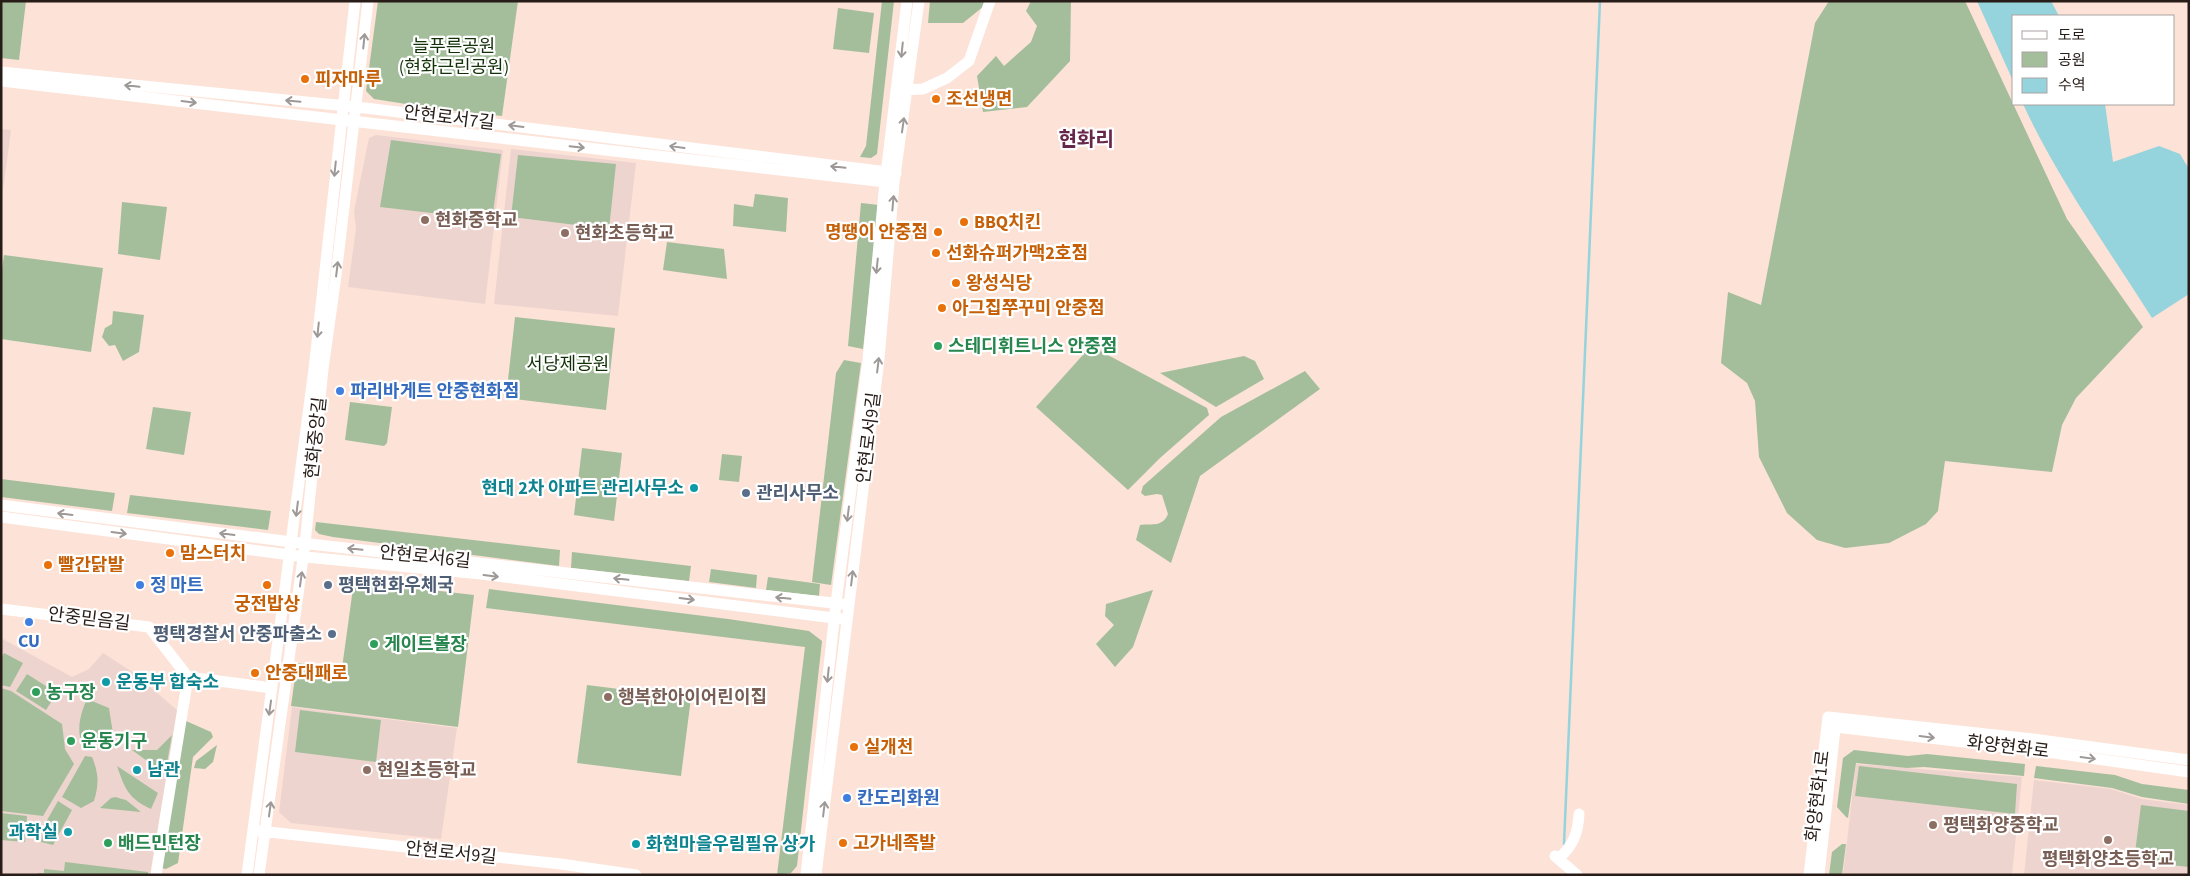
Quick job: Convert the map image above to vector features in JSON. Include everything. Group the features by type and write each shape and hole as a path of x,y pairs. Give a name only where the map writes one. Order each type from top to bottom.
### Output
{"street":[{"path":"247,875 291,555 314,369 340,120 355,1"},
{"name":"현화중앙길","path":"259,875 304,557 324,369 368,1"},
{"path":"907,1 903,90 923,89 947,78 969,61 990,1"},
{"name":"안현로서9길","path":"816,875 841,618 849,604 879,359 890,178 919,1"},
{"name":"안현로서7길","path":"1,72 356,107 890,178"},
{"name":"안현로서7길","path":"1,81 355,122 731,163 890,178"},
{"path":"806,875 841,618 836,603 890,178"},
{"name":"안현로서6길","path":"1,505 305,544 849,604"},
{"name":"안현로서6길","path":"1,517 304,557 490,576 841,618"},
{"name":"안중믿음길","path":"1,609 149,627 188,678"},
{"path":"156,875 188,678 272,688"},
{"path":"1832,722 2033,739 2189,760"},
{"name":"화양현화로","path":"1832,722 2189,772"},
{"name":"화양현화1로","path":"1809,875 1832,722"},
{"name":"화양현화1로","path":"1819,875 1832,722"},
{"path":"1576,875 1557,857 1573,842 1578,828 1579,814"},
{"name":"안현로서9길","path":"253,831 560,864 636,875"}],"shaded area":[{"path":"1,129 11,130 1,206"},
{"name":"현화중학교","path":"376,135 503,150 485,304 348,287 356,229 354,211 369,138"},
{"name":"현화초등학교","path":"511,149 636,163 618,316 494,304"},
{"path":"1,638 72,677 89,669 103,653 134,673 178,711 150,875 1,875"},
{"name":"현일초등학교","path":"292,707 457,728 441,839 291,823 279,812"},
{"name":"평택화양중학교","path":"1856,764 2022,777 2012,875 1843,875"},
{"name":"평택화양초등학교","path":"2034,780 2111,789 2142,799 2189,805 2189,875 2024,875"}],"green space":[{"path":"1,1 26,1 19,60 1,58"},
{"name":"늘푸른공원 (현화근린공원)","path":"378,1 518,1 502,116 374,99 366,91"},
{"path":"882,1 894,1 877,154 871,158 860,157 866,146"},
{"path":"930,1 985,1 984,6 963,23 928,23"},
{"path":"1031,1 1071,1 1070,61 1027,107 983,112 977,76 996,56 1004,66 1031,42 1037,26 1026,11"},
{"path":"1829,1 1965,1 2012,105 2067,219 2143,327 2076,398 2062,425 2052,472 1945,461 1938,511 1926,524 1889,543 1845,548 1817,540 1787,513 1759,457 1755,401 1747,383 1721,363 1728,292 1761,305 1815,23"},
{"path":"838,8 874,13 869,53 833,49"},
{"path":"391,140 501,154 492,220 380,207"},
{"path":"518,155 616,164 609,229 511,217"},
{"path":"755,194 788,198 786,232 733,226 734,204 753,207"},
{"path":"122,202 167,207 160,260 118,254"},
{"path":"861,203 879,205 863,349 848,346"},
{"path":"667,242 724,249 727,279 663,270"},
{"path":"4,255 103,268 91,352 1,339 1,276"},
{"path":"113,311 144,315 139,352 123,361 115,345 109,346 102,337 105,328 112,324"},
{"name":"서당제공원","path":"515,317 615,328 606,410 506,398"},
{"path":"1091,346 1207,408 1209,415 1160,458 1128,490 1036,407"},
{"path":"1244,356 1255,361 1264,379 1216,407 1160,373"},
{"path":"844,360 861,363 831,585 812,582 836,373"},
{"path":"1305,371 1320,389 1200,476 1171,563 1136,540 1140,525 1160,523 1168,514 1162,495 1145,496 1141,493 1143,486 1221,417"},
{"path":"350,402 392,407 387,443 384,446 345,440"},
{"path":"153,407 191,412 184,455 146,449"},
{"path":"582,448 622,453 614,521 574,515"},
{"path":"722,454 742,456 739,482 719,480"},
{"path":"1,479 115,493 112,511 1,497"},
{"path":"130,495 271,511 268,530 127,513"},
{"path":"316,522 560,550 559,566 333,537 319,534 315,530"},
{"path":"572,552 691,566 689,581 571,568"},
{"path":"711,569 757,575 756,588 709,582"},
{"path":"768,577 820,584 819,596 766,590"},
{"path":"354,581 474,595 458,727 291,706 297,663 342,668"},
{"path":"489,589 809,631 822,641 797,866 791,873 777,875 805,647 486,608"},
{"path":"1153,590 1133,647 1115,667 1096,644 1114,625 1105,616 1106,604"},
{"path":"4,653 23,663 10,687 1,685 1,658"},
{"name":"농구장","path":"27,674 57,693 46,710 16,691"},
{"path":"587,685 691,698 681,776 577,763"},
{"path":"1,688 11,691 62,724 65,749 74,764 43,816 1,811"},
{"path":"87,699 109,708 114,740 82,743 79,732 80,721"},
{"path":"300,710 381,720 376,762 295,752"},
{"path":"186,721 211,732 213,737 193,757 178,863 166,869 161,868"},
{"path":"172,735 165,774 132,750 157,750"},
{"path":"217,745 213,762 205,769 194,768 196,761"},
{"path":"1854,750 1908,756 1927,754 2025,764 2024,776 1856,763 1848,818 1837,807 1843,758"},
{"path":"85,756 92,757 97,774 97,789 94,801 81,808 62,797"},
{"path":"117,766 158,793 151,809 137,801 128,792"},
{"path":"1859,766 2017,784 2015,814 1855,796"},
{"path":"2036,766 2115,775 2142,784 2189,790 2189,804 2142,797 2112,788 2034,778"},
{"path":"115,797 126,800 141,812 100,808 111,798"},
{"path":"58,801 72,810 53,845 41,842 46,822"},
{"path":"2141,805 2189,811 2189,867 2134,861"},
{"path":"1,813 27,816 25,842 1,840"},
{"path":"1842,844 1846,844 1842,875 1829,875 1832,852"},
{"path":"65,862 148,872 148,875 38,875 38,873 44,873 44,869 64,871"}],"water":[{"path":"1977,1 2051,1 2058,15 2012,15 2012,79"},
{"path":"2023,105 2105,105 2113,162 2159,146 2180,154 2189,169 2189,294 2152,318 2067,185"}],"waterway":[{"path":"1564,844 1600,1"}],"place":[{"name":"피자마루","path":"305,79"},
{"name":"조선냉면","path":"936,99"},
{"name":"현화중학교","path":"425,220"},
{"name":"BBQ치킨","path":"964,222"},
{"name":"명땡이 안중점","path":"938,232"},
{"name":"현화초등학교","path":"565,233"},
{"name":"선화슈퍼가맥2호점","path":"936,253"},
{"name":"왕성식당","path":"956,283"},
{"name":"아그집쭈꾸미 안중점","path":"942,308"},
{"name":"스테디휘트니스 안중점","path":"938,346"},
{"name":"파리바게트 안중현화점","path":"340,391"},
{"name":"현대 2차 아파트 관리사무소","path":"694,488"},
{"name":"관리사무소","path":"746,493"},
{"name":"맘스터치","path":"170,553"},
{"name":"빨간닭발","path":"48,565"},
{"name":"정 마트","path":"140,585"},
{"name":"궁전밥상","path":"267,585"},
{"name":"평택현화우체국","path":"328,585"},
{"name":"CU","path":"29,622"},
{"name":"평택경찰서 안중파출소","path":"332,634"},
{"name":"게이트볼장","path":"374,644"},
{"name":"안중대패로","path":"255,673"},
{"name":"운동부 합숙소","path":"106,682"},
{"name":"농구장","path":"36,692"},
{"name":"행복한아이어린이집","path":"608,697"},
{"name":"운동기구","path":"71,741"},
{"name":"실개천","path":"854,747"},
{"name":"남관","path":"137,770"},
{"name":"현일초등학교","path":"367,770"},
{"name":"칸도리화원","path":"847,798"},
{"name":"평택화양중학교","path":"1933,825"},
{"name":"과학실","path":"68,832"},
{"name":"평택화양초등학교","path":"2108,840"},
{"name":"배드민턴장","path":"108,843"},
{"name":"고가네족발","path":"843,843"},
{"name":"화현마을우림필유 상가","path":"636,844"}],"district":[{"name":"현화리","path":"1086,140"}]}
